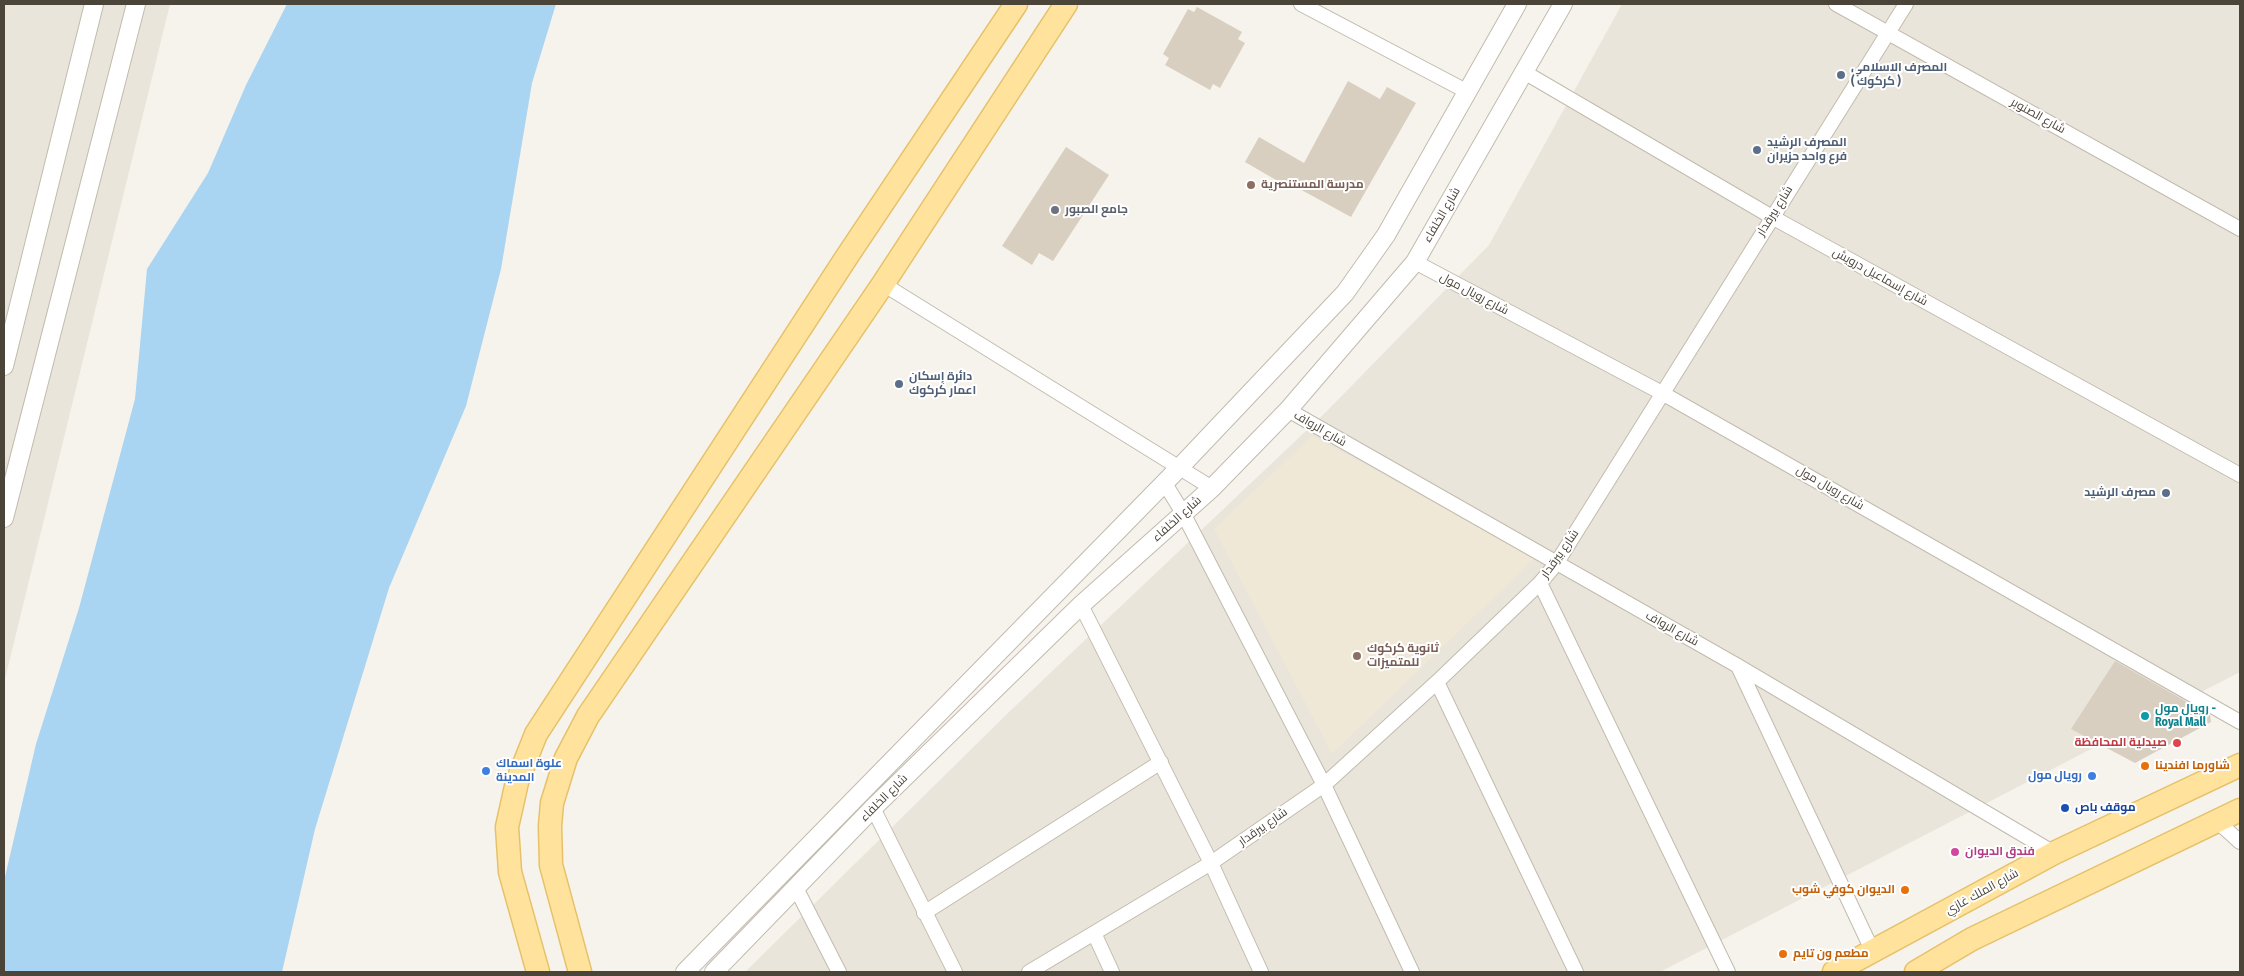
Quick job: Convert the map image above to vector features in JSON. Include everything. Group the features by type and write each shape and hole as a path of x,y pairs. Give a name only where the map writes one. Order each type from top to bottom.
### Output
{"main road":[{"path":"535,967 510,872 507,826 517,782 536,734 842,264 1016,4"},
{"path":"580,972 550,865 552,803 566,758 588,716 883,284 1066,4"},
{"path":"635,581 665,601"},
{"name":"شارع الملك غازي","path":"1834,972 2054,853 2240,765"},
{"path":"1916,972 1972,939 2240,810"},
{"path":"1954,907 1972,939"}],"street":[{"path":"4,366 94,4"},
{"path":"4,518 136,4"},
{"path":"1301,4 1466,91"},
{"path":"684,972 1180,467 1345,293 1386,235 1517,4"},
{"name":"شارع الخلفاء","path":"714,972 872,808 1082,605 1212,488 1288,410 1415,262 1563,4"},
{"name":"شارع الصنوبر","path":"1836,4 2240,229"},
{"name":"شارع بيرقدار","path":"1029,972 1211,863 1324,785 1437,682 1540,583 1556,564 1906,4"},
{"name":"شارع إسماعيل درويش","path":"1524,72 1772,217 2240,475"},
{"name":"شارع رويال مول","path":"1415,262 1662,393 2240,722"},
{"path":"883,284 1212,488"},
{"name":"شارع الرواف","path":"1288,410 1738,666 2054,853"},
{"path":"1164,482 1183,513 1324,785 1412,972"},
{"path":"1540,583 1728,972"},
{"path":"1082,605 1211,863 1261,972"},
{"path":"1738,666 1872,952"},
{"path":"1437,682 1576,972"},
{"path":"924,913 1161,762"},
{"path":"872,808 955,972"},
{"path":"2218,821 2240,842"},
{"path":"796,888 839,972"},
{"path":"1094,933 1112,972"}],"shaded area":[{"path":"4,4 170,4 4,683"},
{"path":"1622,4 2240,4 2240,672 1660,972 745,972 1009,712 1326,412 1489,245"},
{"name":"ثانوية كركوك للمتميزات","path":"1312,436 1536,557 1332,754 1214,529"}],"water":[{"path":"287,4 556,4 532,83 501,269 466,406 389,588 315,829 282,972 4,972 4,881 36,744 79,608 135,399 147,269 208,173 246,85"}],"building":[{"path":"1197,7 1242,32 1238,39 1245,43 1220,88 1213,84 1210,90 1165,65 1169,58 1163,54 1188,9 1194,12"},
{"path":"1348,81 1380,99 1387,87 1416,103 1351,217 1285,181 1283,184 1245,162 1259,137 1304,163"},
{"name":"جامع الصبور","path":"1066,147 1109,175 1053,261 1039,253 1032,265 1002,246"},
{"name":"رويال مول - Royal Mall","path":"2115,661 2210,715 2211,722 2135,763 2071,729"}],"place":[{"name":"المصرف الاسلامي ( كركوك )","path":"1841,75"},
{"name":"المصرف الرشید فرع واحد حزیران","path":"1757,150"},
{"name":"مدرسة المستنصرية","path":"1251,185"},
{"name":"جامع الصبور","path":"1055,210"},
{"name":"دائرة إسكان اعمار كركوك","path":"899,384"},
{"name":"مصرف الرشيد","path":"2166,493"},
{"name":"ثانوية كركوك للمتميزات","path":"1357,656"},
{"name":"رويال مول - Royal Mall","path":"2145,716"},
{"name":"صيدلية المحافظة","path":"2177,743"},
{"name":"شاورما افندينا","path":"2145,766"},
{"name":"علوة اسماك المدينة","path":"486,771"},
{"name":"رويال مول","path":"2092,776"},
{"name":"موقف باص","path":"2065,808"},
{"name":"فندق الديوان","path":"1955,852"},
{"name":"الديوان كوفي شوب","path":"1905,890"},
{"name":"مطعم ون تايم","path":"1783,954"}]}
